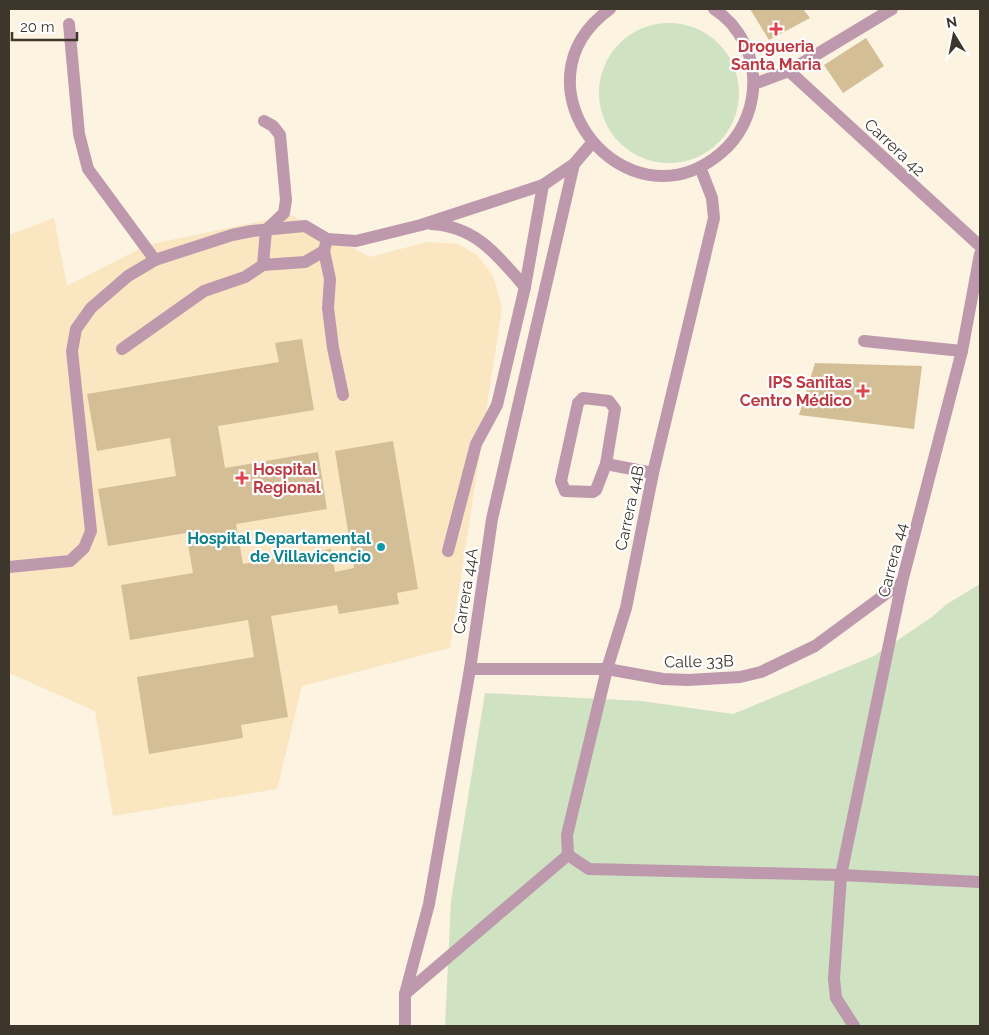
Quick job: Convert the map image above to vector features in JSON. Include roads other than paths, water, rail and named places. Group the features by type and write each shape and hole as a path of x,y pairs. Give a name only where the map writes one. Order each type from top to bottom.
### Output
{"street":[{"path":"610,9 588,31 580,44 571,73 571,88 575,110 584,131 592,143 616,162 644,173 674,174 700,167 727,148 736,137 749,112 754,84 750,56 744,43 728,20 714,9"},
{"path":"754,84 789,71 892,9"},
{"path":"69,24 79,134 88,169 156,260"},
{"name":"Carrera 42","path":"789,71 980,246"},
{"path":"263,265 266,230 284,213 286,200 280,135 273,126 264,121"},
{"path":"9,567 70,561 84,548 91,531 72,351 76,329 98,301 128,276 156,260 232,235 305,226 327,238 356,241 421,224 543,185 574,164 592,143"},
{"name":"Carrera 44A","path":"405,1026 405,994 430,904 470,669 492,519 574,164"},
{"name":"Carrera 44B","path":"568,855 567,835 607,669 626,608 653,473 714,218 712,198 700,167"},
{"path":"448,551 476,444 497,405 525,287 543,185"},
{"path":"421,224 446,225 472,234 494,250 525,287"},
{"path":"327,238 324,251 330,279 328,308 332,348 343,395"},
{"path":"122,349 204,291 246,277 263,265 305,262 324,251"},
{"name":"Carrera 44","path":"854,1026 836,998 834,980 842,875 902,582 962,351 980,254"},
{"path":"864,341 962,351"},
{"path":"583,398 609,401 613,405 606,464 596,490 593,492 566,491 562,487 561,481 578,403 583,398"},
{"path":"606,464 653,473"},
{"name":"Calle 33B","path":"470,669 607,669 663,679 688,680 740,676 761,672 815,646 902,582"},
{"path":"405,994 568,855 589,869 842,875 980,882"}],"place":[{"name":"Drogueria Santa Maria","path":"776,29"},
{"name":"IPS Sanitas Centro Médico","path":"863,391"},
{"name":"Hospital Regional","path":"242,478"},
{"name":"Hospital Departamental de Villavicencio","path":"381,547"}]}
